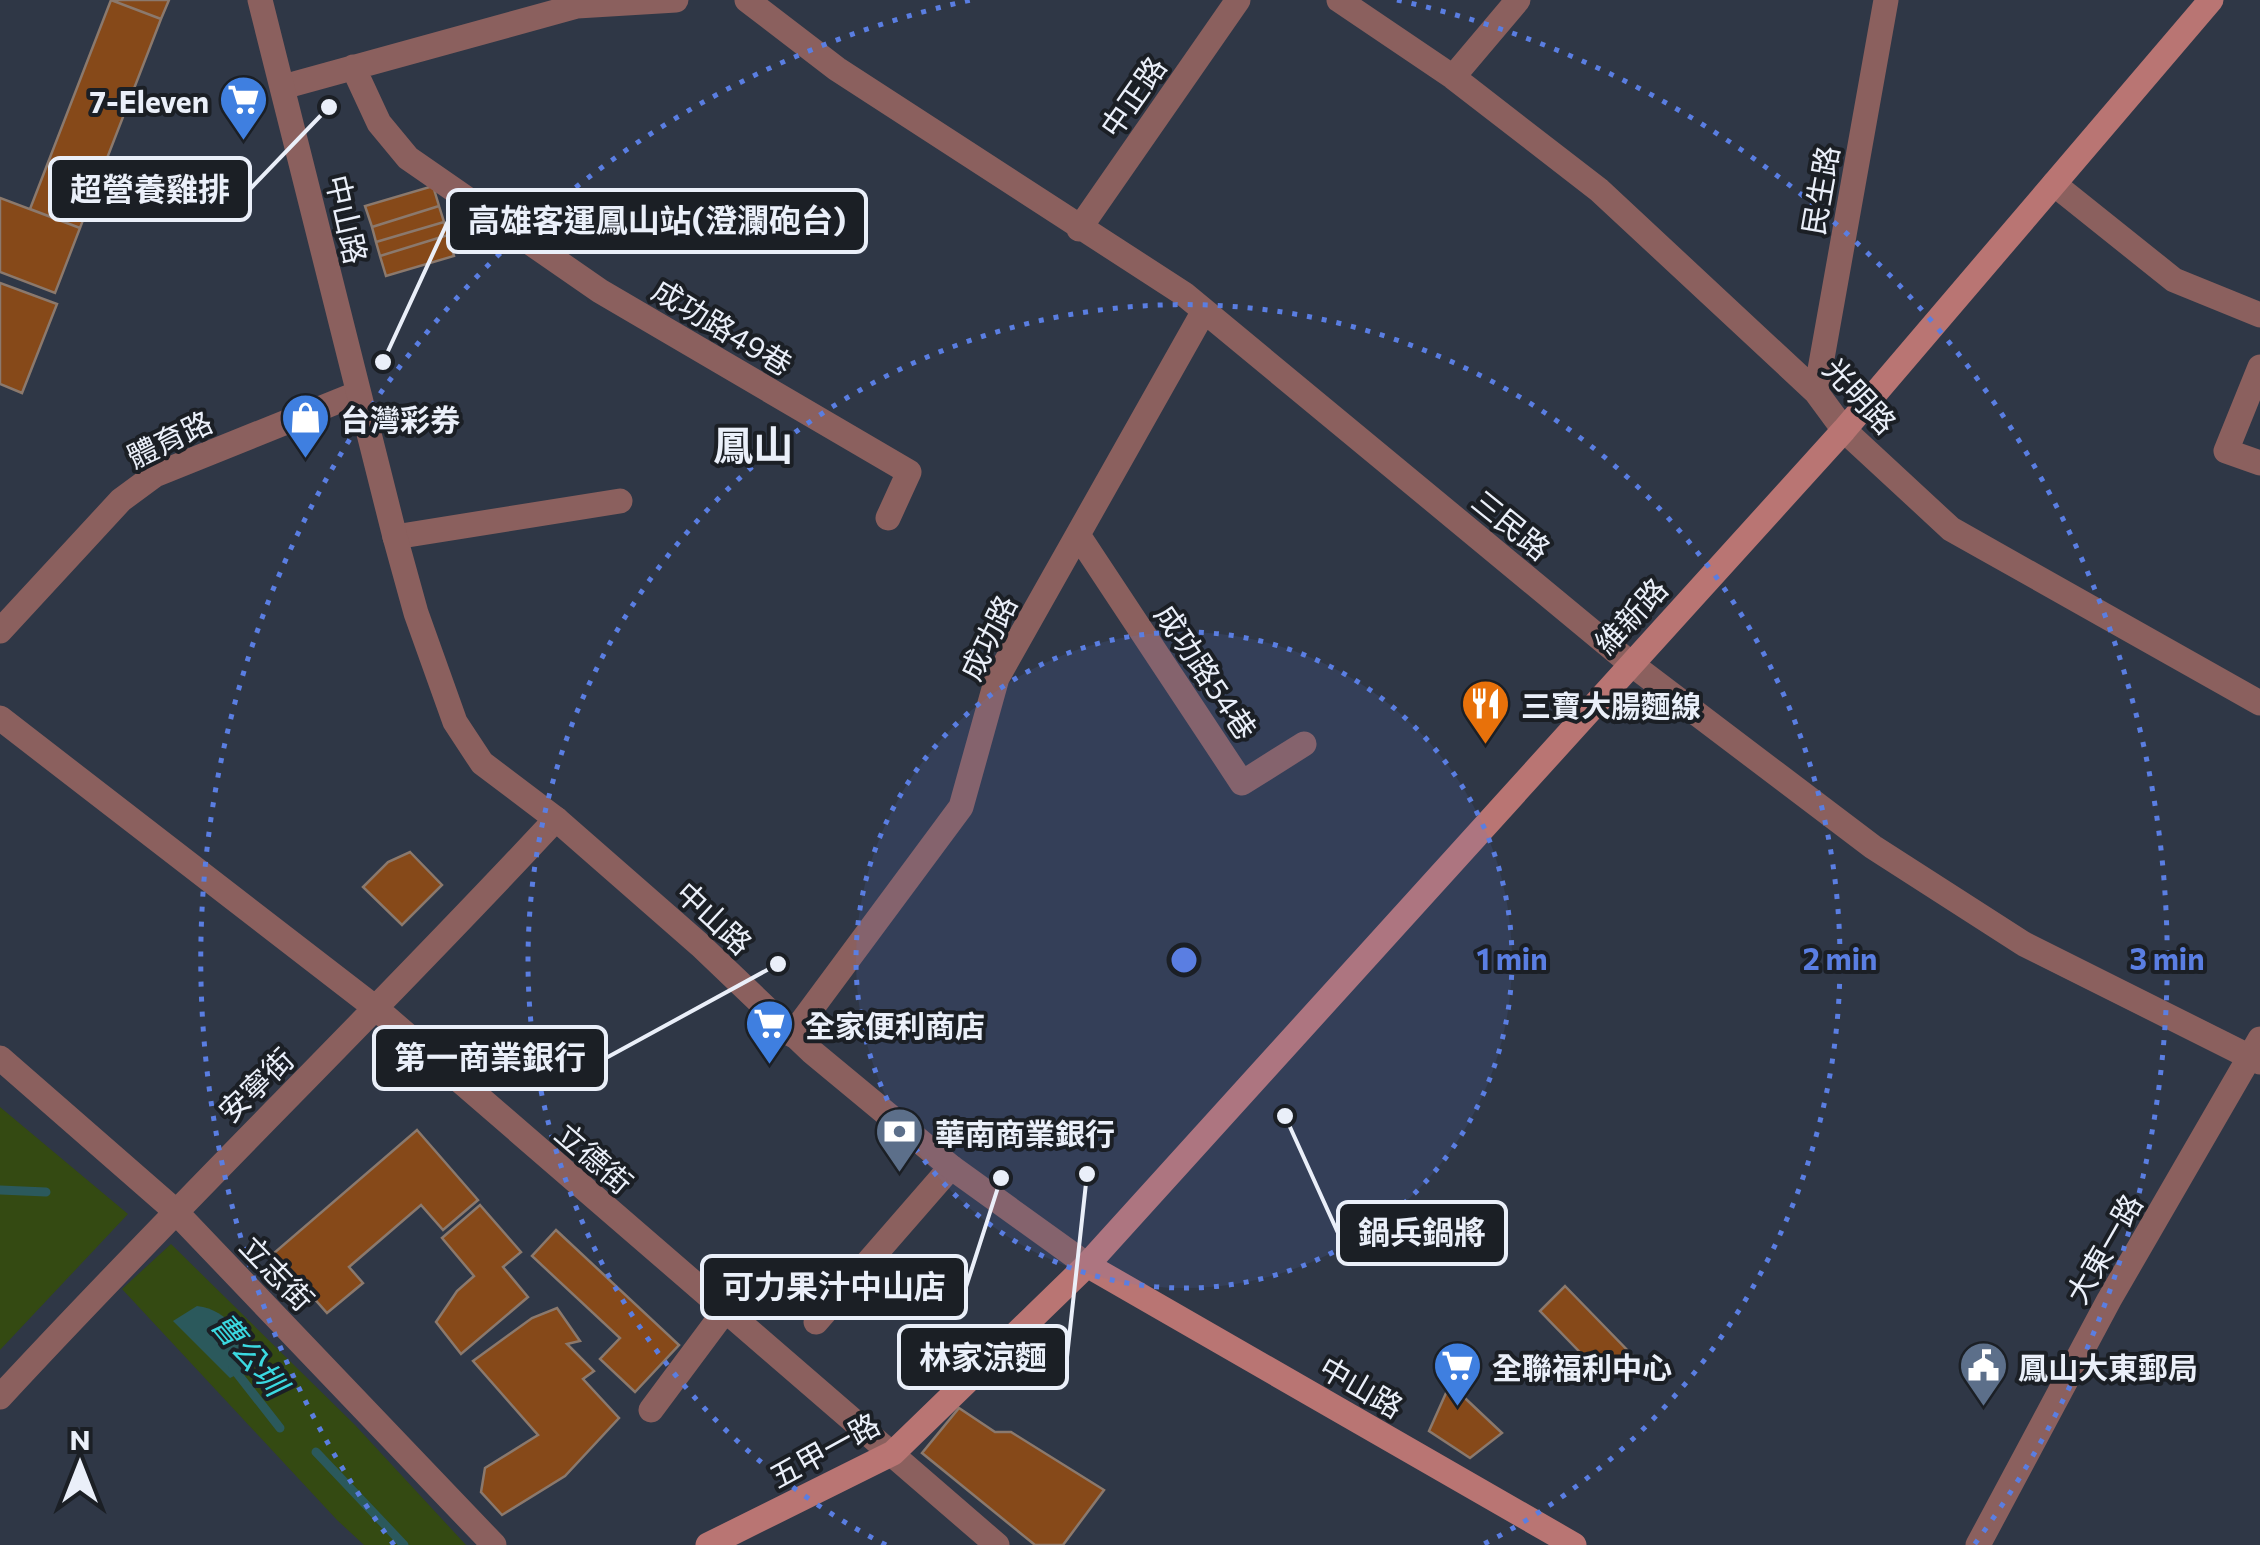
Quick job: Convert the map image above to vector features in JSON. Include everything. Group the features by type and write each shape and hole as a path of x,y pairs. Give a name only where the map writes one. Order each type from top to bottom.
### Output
{"main road":[{"name":"維新路","path":"1087,1265 1844,430 2211,0"},
{"name":"五甲一路","path":"708,1545 894,1453 1087,1265"},
{"name":"中山路","path":"1087,1265 1574,1545"}],"street":[{"name":"中山路","path":"260,0 356,394 416,613 456,722 482,762 556,819 700,946 792,1035 951,1167 1087,1265"},
{"path":"283,86 577,6 676,0"},
{"name":"三民路","path":"747,0 836,69 1204,311 1630,663 1873,846 2024,944 2258,1053"},
{"name":"中正路","path":"1079,228 1238,0"},
{"name":"光明路","path":"1339,0 1453,77 1599,190 1816,392 1844,430 1952,528 2260,703"},
{"path":"1453,77 1518,0"},
{"name":"民生路","path":"1816,392 1886,0"},
{"name":"成功路49巷","path":"354,67 379,123 408,158 600,291 910,472 888,518"},
{"path":"2054,184 2174,280 2260,315"},
{"name":"成功路","path":"792,1035 961,806 997,678 1204,311"},
{"path":"2260,367 2226,452 2260,463"},
{"name":"體育路","path":"0,631 122,500 155,476 356,394"},
{"path":"395,537 620,501"},
{"name":"成功路54巷","path":"1078,535 1242,782 1304,744"},
{"name":"立德街","path":"0,718 378,1010 998,1545"},
{"name":"安寧街","path":"0,1396 173,1210 378,1010 556,819"},
{"name":"大東一路","path":"1978,1545 2108,1300 2258,1053"},
{"name":"立志街","path":"0,1058 173,1210 494,1545"},
{"path":"816,1322 951,1167"},
{"path":"651,1410 724,1312"}],"green space":[{"path":"0,1107 128,1214 0,1350"},
{"path":"171,1244 355,1425 466,1545 364,1545 337,1520 122,1289"}],"shaded area":[{"path":"197,1306 218,1313 234,1328 250,1368 230,1378 173,1321"}],"building":[{"path":"111,0 161,19 80,228 30,209"},
{"path":"111,0 169,0 161,19"},
{"path":"433,186 439,206 372,227 365,206"},
{"path":"0,198 80,228 55,293 0,272"},
{"path":"439,206 444,222 376,242 372,227"},
{"path":"444,222 448,235 380,256 376,242"},
{"path":"448,235 454,256 386,276 380,256"},
{"path":"0,283 57,304 22,393 0,384"},
{"path":"410,852 442,885 402,925 363,887 388,862"},
{"path":"417,1130 478,1200 443,1230 421,1205 349,1267 363,1283 327,1313 274,1253"},
{"path":"480,1205 521,1252 503,1267 528,1297 461,1354 436,1322 457,1291 474,1276 442,1238"},
{"path":"556,1230 679,1345 635,1392 600,1359 620,1338 532,1256"},
{"path":"1565,1286 1632,1355 1606,1379 1540,1311"},
{"path":"557,1308 580,1341 567,1344 594,1371 583,1379 619,1418 565,1476 502,1515 481,1492 485,1468 538,1435 473,1361 532,1318"},
{"name":"全聯福利中心","path":"1450,1384 1502,1433 1470,1458 1429,1431"},
{"path":"959,1408 995,1432 1011,1432 1104,1490 1063,1545 1035,1545 922,1453"}],"waterway":[{"name":"曹公圳","path":"0,1190 46,1192"},
{"name":"曹公圳","path":"233,1368 280,1428"},
{"name":"曹公圳","path":"316,1452 404,1545"}],"place":[{"name":"超營養雞排","path":"329,107"},
{"name":"7-Eleven","path":"244,142"},
{"name":"高雄客運鳳山站(澄瀾砲台)","path":"383,362"},
{"name":"台灣彩券","path":"305,460"},
{"name":"三寶大腸麵線","path":"1486,746"},
{"name":"第一商業銀行","path":"778,964"},
{"name":"全家便利商店","path":"770,1066"},
{"name":"鍋兵鍋將","path":"1285,1116"},
{"name":"華南商業銀行","path":"900,1174"},
{"name":"林家涼麵","path":"1087,1174"},
{"name":"可力果汁中山店","path":"1001,1178"},
{"name":"全聯福利中心","path":"1457,1408"},
{"name":"鳳山大東郵局","path":"1983,1408"}],"district":[{"name":"鳳山","path":"753,443"}]}
